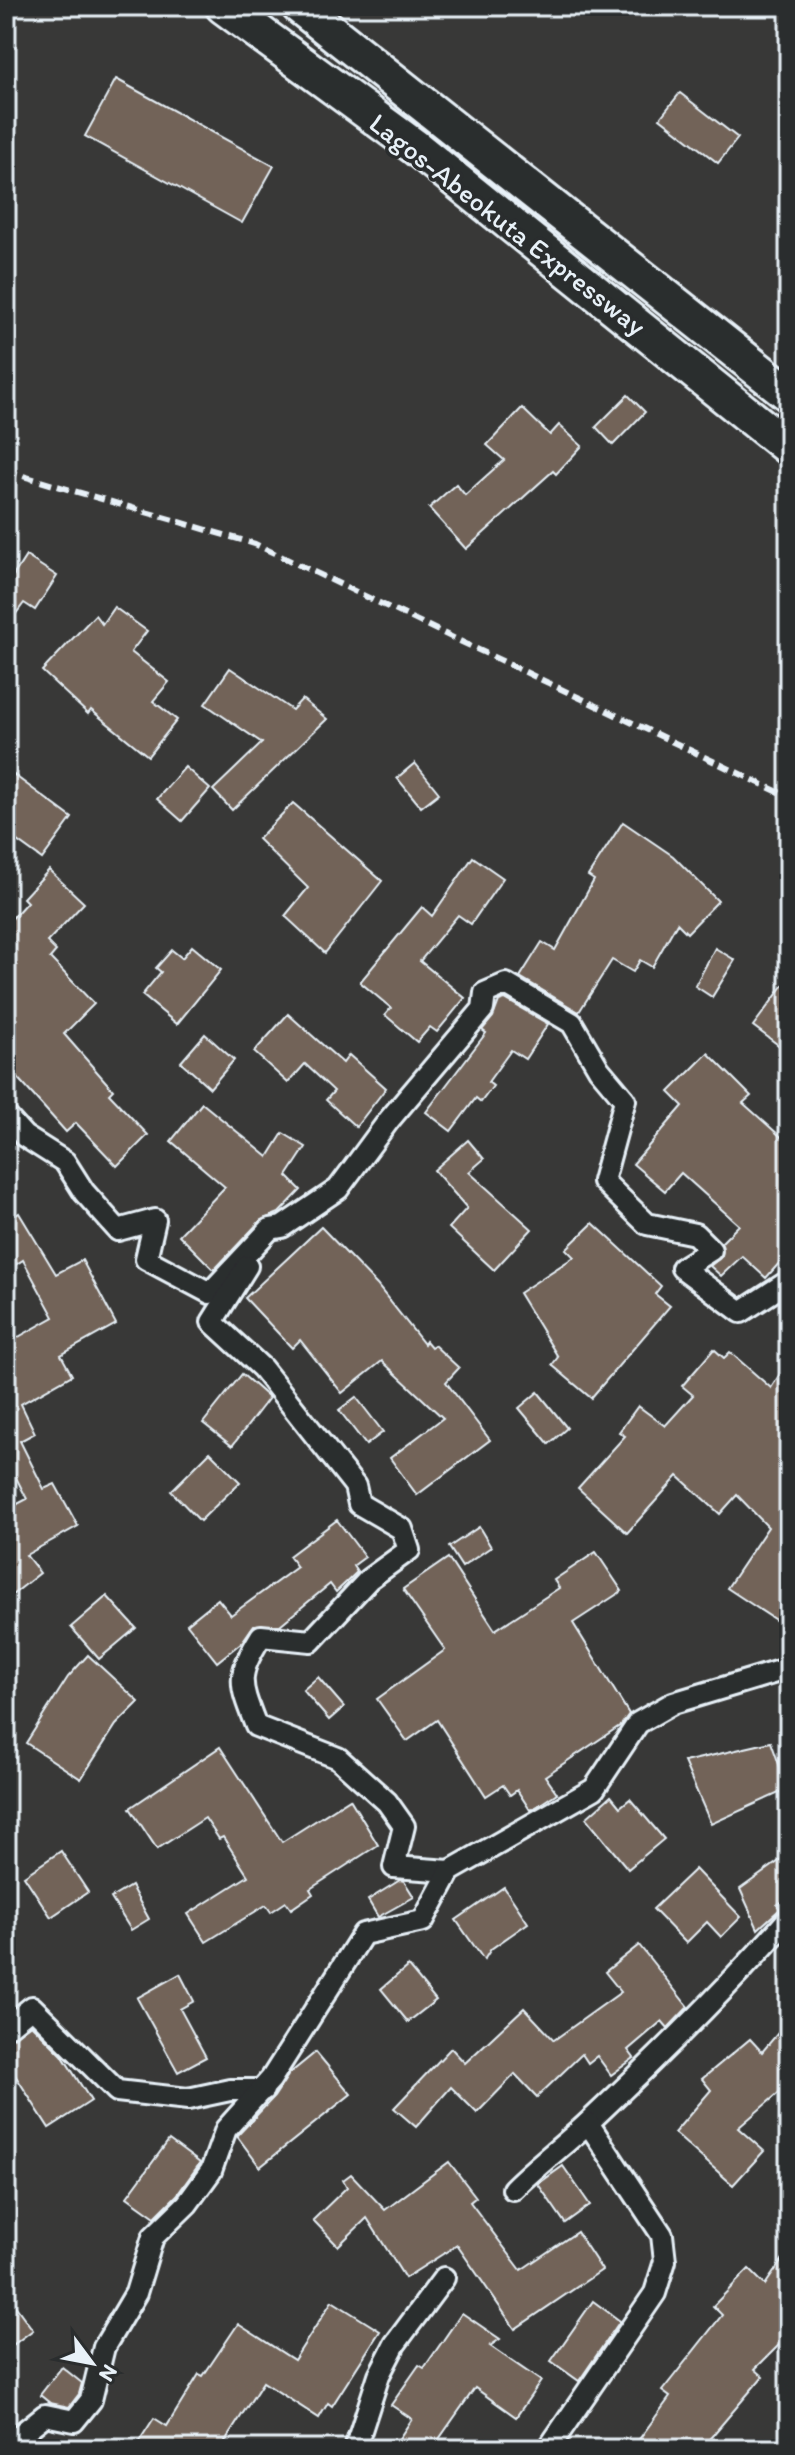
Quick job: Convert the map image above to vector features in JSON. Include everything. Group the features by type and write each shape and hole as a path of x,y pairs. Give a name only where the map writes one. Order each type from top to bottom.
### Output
{"highway":[{"name":"Lagos-Abeokuta Expressway","path":"223,6 415,147 789,448"},
{"name":"Lagos-Abeokuta Expressway","path":"299,6 789,394"}],"street":[{"path":"6,1116 24,1136 65,1162 84,1192 118,1230 155,1220 146,1259 210,1293 270,1229 282,1227 338,1189 389,1120 483,1009 485,993 506,984 572,1023 599,1069 625,1100 603,1181 647,1224 695,1234 711,1250 682,1268 741,1312 789,1281"},
{"path":"270,1229 212,1322 262,1368 355,1486 359,1504 402,1529 409,1550 369,1579 311,1641 261,1636 242,1668 244,1695 256,1726 338,1758 387,1802 404,1826 394,1867 450,1871"},
{"path":"6,2446 45,2415 74,2421 91,2400 104,2347 136,2293 153,2237 211,2171 226,2129 263,2090 363,1934 423,1921 450,1871 594,1789 638,1723 673,1703 789,1668"},
{"path":"513,2189 544,2157 588,2123 732,1983 789,1918"},
{"path":"6,2028 32,2007 117,2091 188,2099 230,2090 263,2090"},
{"path":"548,2449 655,2293 665,2261 662,2235 588,2123"},
{"path":"355,2449 379,2375 389,2355 444,2278"}],"building":[{"path":"116,79 274,166 242,223 85,136"},
{"path":"680,93 738,138 718,163 660,118"},
{"path":"628,395 645,412 613,445 596,427"},
{"path":"522,408 550,435 559,425 582,446 556,474 553,471 466,549 429,508 456,484 465,495 504,460 487,445"},
{"path":"26,556 57,576 35,610 24,603 6,627 6,587"},
{"path":"114,607 147,631 131,652 169,682 153,701 177,720 148,756 91,710 88,714 42,671 95,615 102,624"},
{"path":"230,668 292,710 302,699 327,719 232,810 213,790 262,743 205,704"},
{"path":"415,763 439,793 421,807 397,778"},
{"path":"185,767 210,789 182,821 157,799"},
{"path":"6,769 72,818 42,859 6,833"},
{"path":"293,803 382,881 325,953 285,916 308,888 258,839"},
{"path":"623,822 673,856 718,901 687,933 677,923 652,967 640,960 633,972 612,960 579,1012 520,977 542,942 555,950 594,880 588,876"},
{"path":"473,857 503,878 471,924 458,915 420,961 465,998 437,1032 430,1027 417,1042 385,1015 391,1008 360,982 422,907 432,916"},
{"path":"49,870 84,903 47,942 56,951 50,958 94,1004 64,1034 113,1090 109,1094 148,1135 117,1166 76,1123 66,1132 6,1065 6,925 27,902 23,898"},
{"path":"192,946 221,970 177,1024 142,995 161,972 156,968 172,950 182,958"},
{"path":"715,948 735,960 712,997 695,986"},
{"path":"789,978 789,1053 753,1026"},
{"path":"505,999 548,1024 525,1059 511,1050 488,1082 493,1086 481,1102 476,1098 451,1131 426,1112 486,1033 482,1030 493,1017 499,1001"},
{"path":"288,1014 343,1063 349,1055 386,1088 356,1127 326,1100 334,1091 305,1064 288,1083 254,1052"},
{"path":"205,1034 234,1060 210,1088 181,1062"},
{"path":"708,1053 751,1096 743,1103 789,1144 789,1252 766,1278 742,1256 721,1276 710,1266 722,1256 721,1243 739,1225 681,1173 665,1191 633,1164 683,1106 669,1092"},
{"path":"202,1103 268,1157 283,1133 306,1147 287,1176 301,1190 279,1213 261,1220 214,1270 179,1235 225,1187 171,1141"},
{"path":"468,1140 484,1159 469,1172 532,1229 494,1270 449,1228 467,1208 434,1170"},
{"path":"19,1213 56,1274 82,1260 116,1324 61,1355 72,1375 21,1404 35,1433 20,1441 44,1489 55,1484 78,1526 26,1555 40,1573 6,1600 6,1510 27,1499 6,1458 6,1344 54,1317 23,1260 6,1271 6,1222"},
{"path":"593,1223 661,1286 655,1294 670,1306 591,1398 552,1365 558,1357 519,1293 574,1257 566,1249"},
{"path":"321,1227 377,1285 424,1344 426,1341 431,1347 434,1345 459,1368 446,1382 490,1440 417,1495 390,1458 443,1418 382,1361 342,1393 300,1340 292,1348 245,1298"},
{"path":"714,1349 724,1358 730,1352 771,1388 789,1360 789,1629 727,1588 768,1527 737,1495 720,1514 678,1476 627,1533 578,1488 625,1436 619,1432 638,1406 665,1426 693,1395 682,1386"},
{"path":"242,1374 269,1398 232,1446 203,1423"},
{"path":"538,1392 567,1428 549,1444 519,1408"},
{"path":"356,1397 383,1432 366,1445 339,1410"},
{"path":"210,1452 240,1482 200,1521 171,1491"},
{"path":"337,1520 365,1557 353,1566 357,1572 336,1592 330,1584 280,1625 254,1625 242,1642 217,1662 187,1624 218,1599 231,1615 297,1567 289,1556"},
{"path":"479,1527 491,1547 462,1567 449,1547"},
{"path":"596,1552 622,1591 573,1623 629,1714 621,1725 545,1776 557,1793 536,1807 530,1810 517,1790 510,1795 503,1785 486,1796 437,1720 407,1741 377,1699 445,1650 403,1589 448,1558 495,1630 559,1588 554,1580"},
{"path":"107,1596 136,1628 99,1659 71,1627"},
{"path":"88,1655 139,1702 116,1725 81,1779 26,1743 68,1677"},
{"path":"318,1677 344,1707 329,1720 303,1690"},
{"path":"771,1742 788,1789 711,1824 684,1762"},
{"path":"220,1747 282,1842 350,1799 378,1845 310,1889 313,1894 291,1909 286,1902 271,1912 266,1905 206,1942 188,1914 248,1876 223,1837 219,1839 205,1818 157,1849 130,1808"},
{"path":"611,1796 620,1807 630,1799 664,1839 628,1869 586,1818"},
{"path":"61,1851 88,1892 51,1917 24,1876"},
{"path":"789,1854 789,1897 777,1905 780,1909 758,1929 740,1889"},
{"path":"695,1869 741,1917 721,1937 707,1922 686,1943 653,1909"},
{"path":"400,1880 404,1881 414,1897 378,1917 368,1900"},
{"path":"131,1886 149,1919 131,1930 111,1898"},
{"path":"504,1887 528,1923 491,1949 484,1960 456,1920"},
{"path":"639,1945 688,2007 668,2028 662,2021 628,2050 634,2058 611,2075 597,2056 588,2063 582,2054 537,2097 515,2074 477,2113 451,2087 416,2127 394,2108 451,2048 465,2063 524,2008 554,2040 621,1992 605,1972"},
{"path":"408,1966 436,2000 408,2022 381,1989"},
{"path":"180,1974 194,2001 180,2009 206,2057 178,2072 137,1998"},
{"path":"789,2020 789,2084 738,2128 764,2151 733,2185 674,2133 711,2090 702,2079 750,2039 762,2052"},
{"path":"31,2024 62,2055 91,2101 49,2128 6,2061 6,2041"},
{"path":"316,2052 351,2094 260,2167 237,2136 274,2097 289,2074"},
{"path":"169,2140 200,2163 177,2195 155,2217 127,2197"},
{"path":"449,2162 476,2197 470,2202 521,2270 577,2232 602,2270 515,2329 457,2245 405,2278 367,2218 338,2246 313,2220 347,2187 343,2180 351,2174 385,2210"},
{"path":"563,2166 590,2205 565,2223 538,2184"},
{"path":"789,2250 789,2335 755,2369 763,2376 701,2449 632,2449 670,2397 662,2391 722,2315 713,2306 749,2269 765,2285"},
{"path":"6,2293 33,2330 6,2350"},
{"path":"332,2301 380,2331 332,2406 328,2403 319,2418 263,2382 220,2449 134,2449 154,2418 167,2426 199,2374 203,2376 238,2324 294,2360"},
{"path":"593,2301 620,2321 579,2381 551,2361"},
{"path":"462,2313 500,2339 490,2346 541,2381 516,2417 475,2388 432,2449 392,2449 412,2419 391,2405 419,2365 424,2368"},
{"path":"62,2367 82,2383 79,2394 69,2407 50,2403 40,2395"}],"railway":[{"path":"6,471 255,544 789,797"}]}
